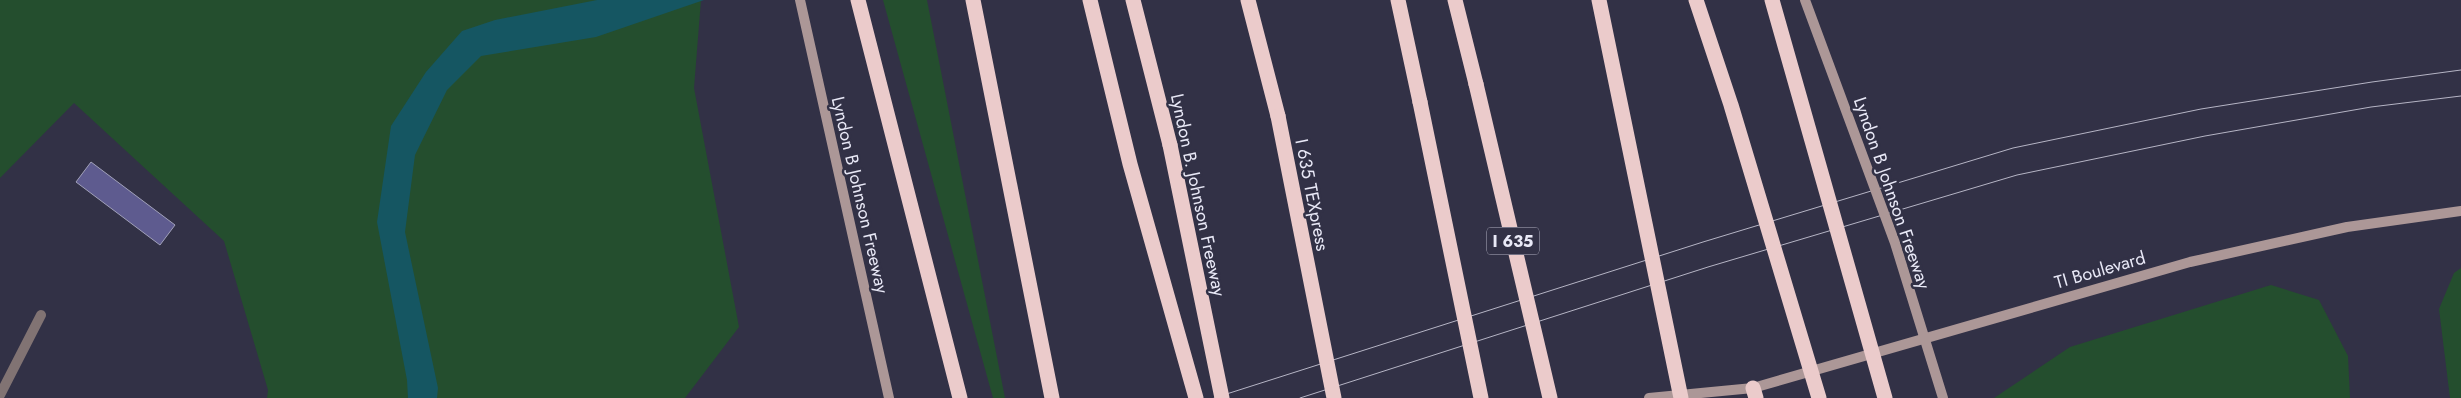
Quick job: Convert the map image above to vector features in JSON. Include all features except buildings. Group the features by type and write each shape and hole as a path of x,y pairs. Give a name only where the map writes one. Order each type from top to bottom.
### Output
{"highway":[{"path":"858,0 960,398"},
{"path":"973,0 1052,398"},
{"path":"1090,0 1130,164 1196,398"},
{"name":"Lyndon B. Johnson Freeway","path":"1133,0 1170,145 1222,398"},
{"name":"I 635 TEXpress","path":"1248,0 1278,116 1334,398"},
{"path":"1398,0 1481,398"},
{"name":"I 635","path":"1455,0 1550,398"},
{"path":"1599,0 1681,398"},
{"path":"1696,0 1731,105 1819,398"},
{"path":"1772,0 1885,398"}],"street":[{"name":"Lyndon B Johnson Freeway","path":"800,0 889,398"},
{"name":"Lyndon B Johnson Freeway","path":"1805,0 1895,243 1943,398"},
{"name":"TI Boulevard","path":"1649,398 1751,395 2190,262 2347,227 2461,211"}],"lane":[{"path":"0,396 41,314"}],"shaded area":[{"path":"0,0 701,0 694,88 739,327 685,398 267,398 268,390 224,241 74,103 0,178"},
{"path":"597,0 704,0 596,37 481,56 447,90 415,155 405,232 438,388 437,398 408,398 407,380 377,222 391,126 426,72 462,31 495,20"},
{"path":"883,0 927,0 1005,398 993,398"},
{"path":"2461,268 2461,398 2450,398 2439,309 2454,273"},
{"path":"2271,285 2319,300 2348,356 2350,398 1994,398 2070,347"}],"tram line":[{"path":"1214,398 1703,242 2013,148 2201,109 2461,70"},
{"path":"1300,398 1708,267 2017,175 2205,136 2371,107 2461,96"}]}
